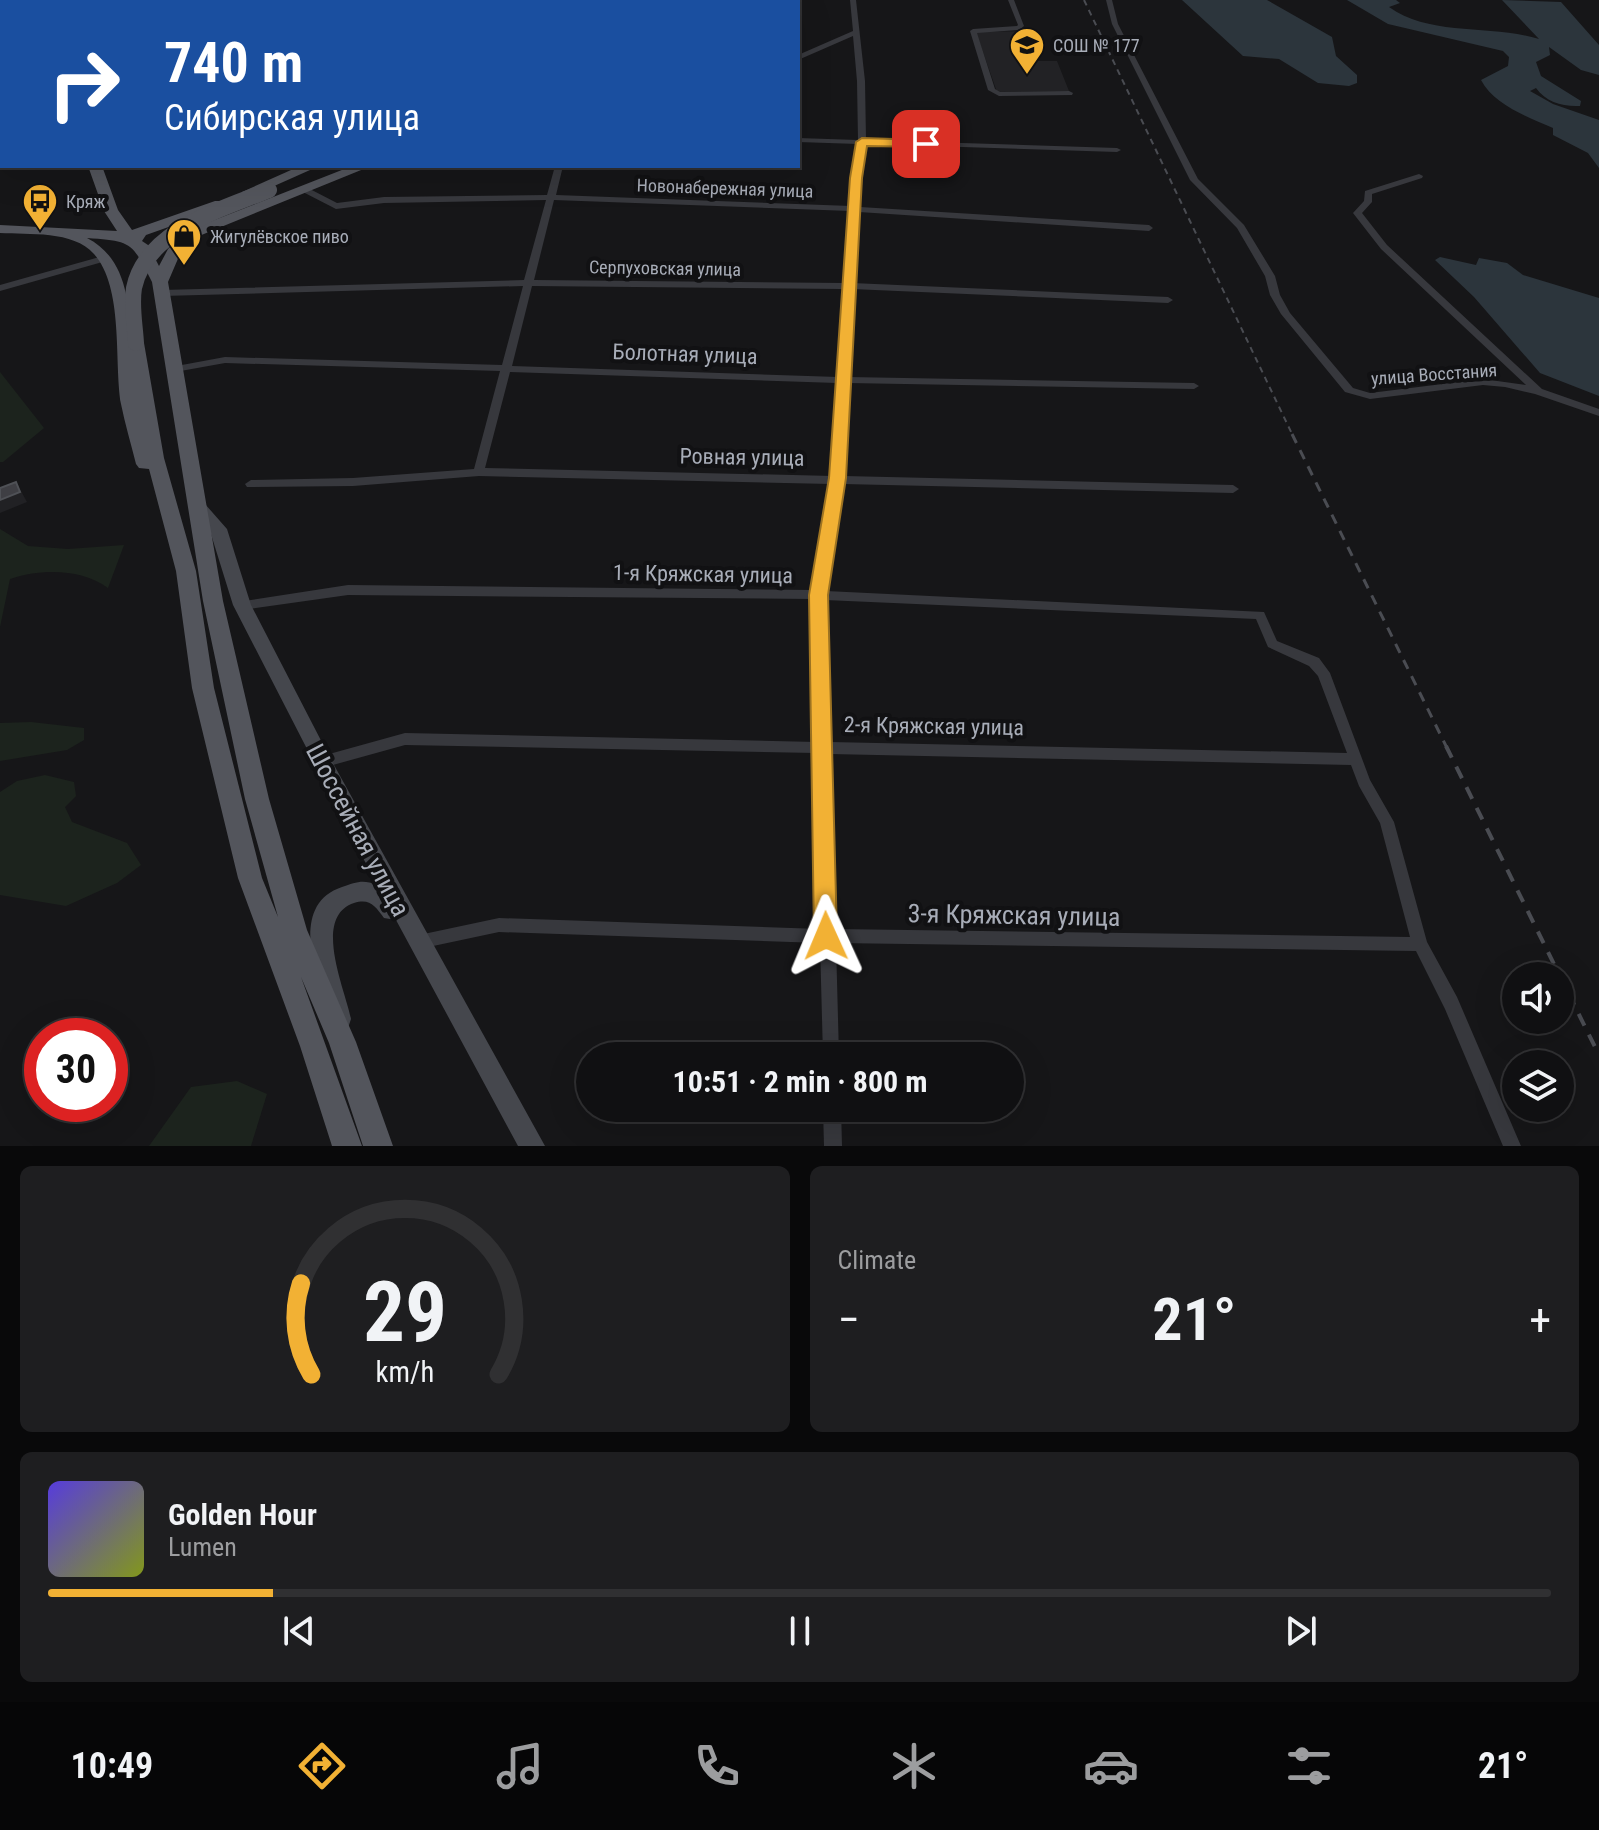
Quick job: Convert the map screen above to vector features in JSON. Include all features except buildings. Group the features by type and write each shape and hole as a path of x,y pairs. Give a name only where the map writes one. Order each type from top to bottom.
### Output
{"main road":[{"name":"Шоссейная улица","path":"96,168 111,211 123,224 126,237 143,248 161,289 213,601 257,799 294,930 342,1042 378,1146"},
{"path":"126,237 307,168"},
{"path":"325,168 202,220 177,234 152,254 135,284 136,343 155,458 186,571 203,688 250,878 314,1046 347,1146"},
{"path":"120,297 136,286 161,289 168,259 194,233 359,168"},
{"path":"211,207 211,217 223,219"},
{"path":"67,234 93,225 111,211 136,217 175,219"},
{"path":"0,229 126,237 194,233"},
{"path":"67,234 99,250 114,277 120,297 130,404 140,448 164,536 171,553 186,571"},
{"path":"114,277 126,237"},
{"name":"Шоссейная улица","path":"199,508 218,529 242,605 322,762 404,918 532,1146"},
{"path":"342,1042 335,995 320,945 325,912 337,898 364,890 382,897 394,914 404,918"}],"street":[{"path":"830,1042 819,595 838,478 847,286 862,142 853,0"},
{"path":"1011,0 1022,25 1019,28 973,31 992,90 999,94 1069,93"},
{"name":"улица Восстания","path":"1109,0 1115,24 1194,180 1241,227 1266,268 1286,314 1349,390 1370,396 1483,382 1538,391 1599,413"},
{"path":"800,57 856,32"},
{"path":"800,140 1117,150"},
{"path":"479,472 559,168"},
{"path":"1419,176 1368,193 1368,202 1357,213 1384,247 1538,391"},
{"name":"Новонабережная улица","path":"304,189 336,206 384,200 552,197 854,209 1149,228"},
{"path":"0,288 103,259"},
{"name":"Серпуховская улица","path":"161,289 530,283 847,286 1168,300"},
{"name":"Болотная улица","path":"175,369 225,360 257,360 842,380 1194,386"},
{"name":"Ровная улица","path":"251,484 353,482 479,472 1233,489"},
{"name":"1-я Кряжская улица","path":"242,605 348,590 819,595 1260,615 1272,644 1314,662 1324,673 1356,759"},
{"name":"2-я Кряжская улица","path":"322,762 405,739 822,745 1356,759"},
{"path":"1356,759 1364,782 1387,822 1420,944 1451,1003 1512,1146"},
{"name":"3-я Кряжская улица","path":"419,942 499,925 826,936 1420,944"},
{"path":"832,1122 833,1146"}],"shaded area":[{"path":"1182,0 1267,0 1332,37 1336,56 1357,75 1357,83 1349,86 1318,83 1279,59 1243,56"},
{"path":"1347,0 1396,0 1400,3 1389,7 1423,23 1539,39 1502,0 1561,2 1599,45 1599,75 1581,70 1549,47 1550,55 1536,62 1541,76 1581,101 1580,106 1555,103 1536,88 1530,91 1553,104 1599,120 1599,168 1588,153 1553,135 1553,128 1512,109 1487,89 1481,80 1508,66 1509,57 1503,51 1388,24"},
{"name":"СОШ № 177","path":"1026,31 1038,61 1057,61 1069,91 997,92 976,32"},
{"path":"1440,257 1476,265 1479,258 1507,263 1523,275 1599,298 1599,396 1540,373 1474,297 1435,260"},
{"path":"0,372 44,428 3,462 0,462"},
{"path":"0,529 28,546 68,549 124,545 108,588 86,577 60,572 34,573 10,579 0,627"},
{"path":"31,722 84,728 84,740 67,750 0,761 0,723"},
{"path":"45,775 74,782 76,796 65,807 72,822 127,843 141,865 117,883 66,906 0,895 0,792 17,781"},
{"path":"237,1081 267,1094 251,1146 149,1146 191,1087"}],"railway":[{"path":"1084,0 1293,436"},
{"path":"1292,434 1447,748"},
{"path":"1446,746 1599,1055"}],"place":[{"name":"СОШ № 177","path":"1027,76"},
{"name":"Кряж","path":"40,232"},
{"name":"Жигулёвское пиво","path":"184,267"}],"route":[{"path":"826,936 819,595 838,478 847,286 856,178 862,142 926,144"}]}
